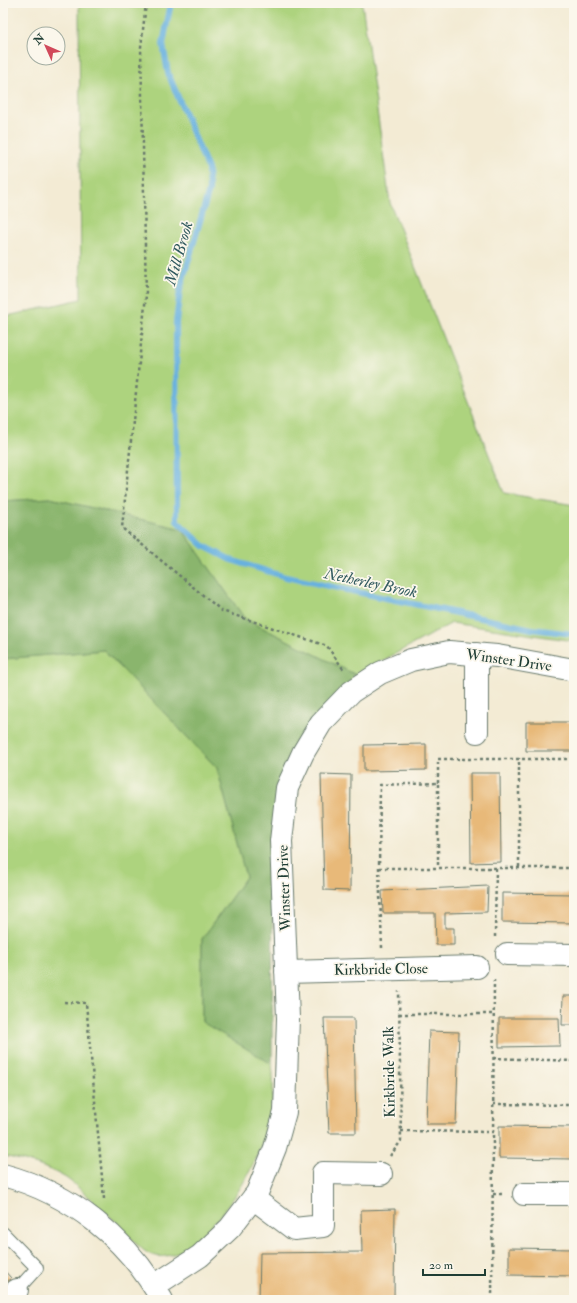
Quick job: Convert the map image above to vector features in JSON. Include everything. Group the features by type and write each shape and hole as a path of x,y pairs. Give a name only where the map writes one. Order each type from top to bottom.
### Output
{"street":[{"name":"Winster Drive","path":"158,1293 230,1228 257,1193 275,1148 285,1112 288,1018 281,841 287,788 303,753 321,724 351,692 380,673 411,660 449,652 497,656 574,670"},
{"path":"477,654 477,732"},
{"path":"501,946 574,955"},
{"name":"Kirkbride Close","path":"286,972 391,968 485,971"},
{"path":"253,1198 294,1229 323,1226 322,1174 380,1174"},
{"path":"3,1175 20,1180 70,1202 101,1224 126,1249 158,1293"},
{"path":"524,1194 574,1194"}],"lane":[{"path":"3,1233 37,1268 11,1295"}],"path":[{"path":"146,3 141,47 146,294 122,528 222,611 327,646 357,689"},
{"path":"438,868 438,759 480,757 574,759"},
{"path":"519,867 520,758"},
{"name":"Kirkbride Walk","path":"380,1174 395,1147 401,1141 401,1131 399,1014 391,968 379,868 380,785 438,783"},
{"path":"496,867 501,946"},
{"path":"379,868 574,868"},
{"path":"485,971 494,1014 492,1300"},
{"path":"64,1002 86,1003 104,1199"},
{"name":"Kirkbride Walk","path":"399,1014 494,1014"},
{"path":"574,1037 574,1070"},
{"path":"493,1058 574,1061"},
{"path":"493,1104 574,1104"},
{"name":"Kirkbride Walk","path":"401,1131 493,1132"}],"green space":[{"path":"79,3 362,3 390,203 504,493 574,505 574,641 452,623 356,675 245,619 182,529 50,498 3,501 3,317 81,299"},
{"path":"50,498 182,529 245,619 356,675 296,741 279,784 273,834 272,1064 202,1022 202,939 246,877 217,768 104,650 3,659 3,501"},
{"path":"104,650 217,768 246,877 202,939 202,1021 272,1064 273,1081 270,1115 260,1148 246,1179 222,1214 200,1237 176,1253 164,1256 147,1253 116,1222 66,1178 52,1170 36,1164 3,1156 3,659"}],"building":[{"path":"526,722 574,722 574,751 526,751"},
{"path":"426,744 426,770 364,771 364,745"},
{"path":"470,773 500,773 501,862 471,863"},
{"path":"321,774 351,775 350,891 324,890"},
{"path":"488,886 487,912 445,913 445,928 454,928 454,945 436,945 435,913 383,913 382,891"},
{"path":"502,893 574,894 574,923 502,922"},
{"path":"563,996 574,996 574,1025 562,1025"},
{"path":"324,1018 354,1018 356,1133 329,1133"},
{"path":"499,1018 559,1018 560,1046 499,1047"},
{"path":"429,1031 459,1032 456,1124 426,1124"},
{"path":"499,1126 574,1127 574,1159 499,1158"},
{"path":"395,1209 394,1300 259,1300 260,1253 362,1252 361,1210"},
{"path":"509,1248 574,1249 574,1276 509,1275"},
{"path":"3,1269 11,1278 3,1285"}],"waterway":[{"name":"Mill Brook","path":"171,3 163,44 168,73 208,169 209,190 180,290 176,322 177,521 204,546 231,560 286,577 532,629 574,634"}],"water label":[{"name":"Netherley Brook","path":"371,582"}]}
